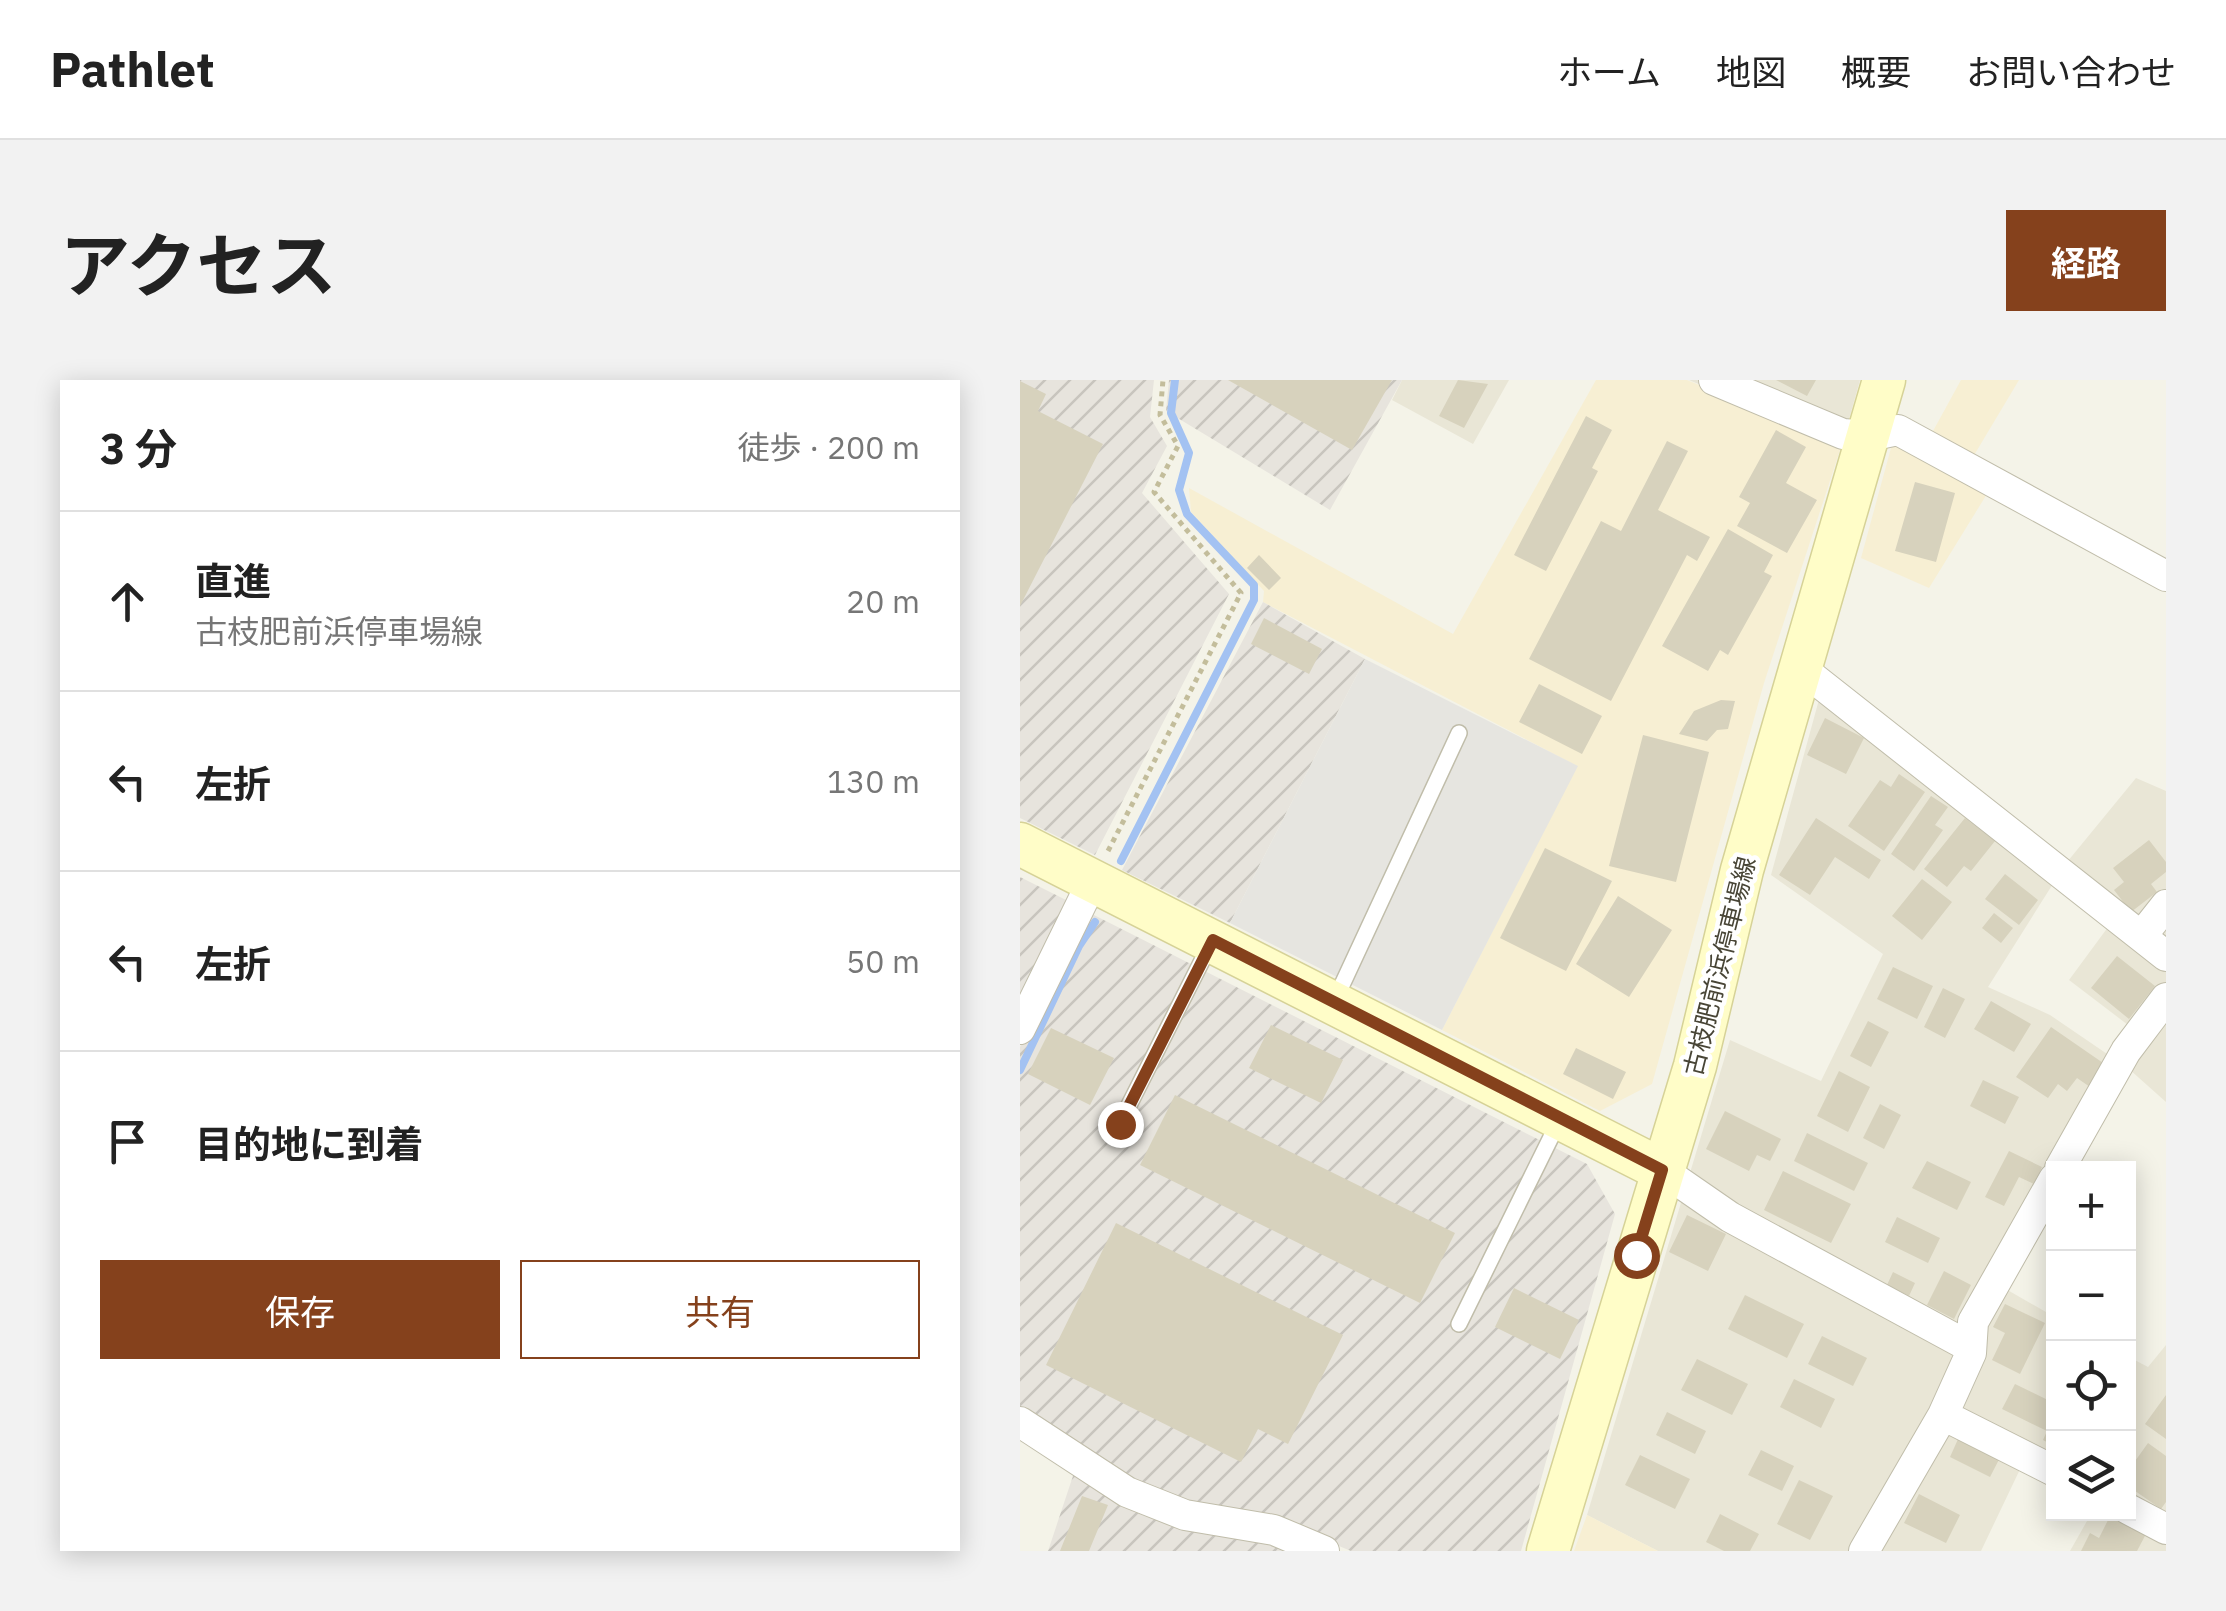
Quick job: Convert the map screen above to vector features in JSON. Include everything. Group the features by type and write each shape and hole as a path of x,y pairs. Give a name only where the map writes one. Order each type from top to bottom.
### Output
{"main road":[{"name":"古枝肥前浜停車場線","path":"1548,1551 1695,1066 1742,870 1884,380"},
{"path":"1020,844 1335,1000 1662,1170"}],"street":[{"path":"1714,380 1843,434 1869,436 1898,430 2166,576"},
{"path":"1802,669 2166,956"},
{"path":"1020,1029 1093,880"},
{"path":"2142,934 2166,904"},
{"path":"2064,1161 2126,1052 2166,998"},
{"path":"1662,1170 1730,1218 1970,1347"},
{"path":"1864,1551 1943,1414 1970,1347 1972,1322 2046,1193"},
{"path":"1943,1414 2046,1467"},
{"path":"1020,1422 1127,1492 1184,1514 1274,1530 1324,1551"},
{"path":"2136,1514 2166,1528"}],"lane":[{"path":"1335,1000 1460,733"},
{"path":"1120,1124 1213,940"},
{"path":"1460,1324 1561,1118"}],"path":[{"path":"1093,880 1241,593 1154,492 1178,446 1160,415 1164,380"}],"shaded area":[{"path":"1020,380 1154,380 1150,417 1167,446 1142,493 1229,594 1095,855 1020,818"},
{"path":"1169,380 1402,380 1330,510 1166,411"},
{"path":"1402,380 1509,380 1473,444 1392,400"},
{"path":"1596,380 1687,380 1842,444 1764,683 1652,1084 1600,1111 1442,1030 1577,766 1263,602 1264,591 1191,512 1189,488 1453,634"},
{"path":"1689,380 1860,380 1842,444"},
{"path":"1961,380 2019,380 1970,462 1995,481 1929,588 1861,558 1897,426 1927,442"},
{"path":"1263,602 1365,659 1230,923 1122,870"},
{"path":"1365,659 1578,766 1442,1030 1230,923"},
{"path":"1826,674 2063,867 2136,778 2166,791 2166,1102 2129,1069 2076,1161 2046,1161 2046,1214 2004,1288 2046,1312 2046,1474 2023,1463 1981,1551 1658,1551 1587,1515 1730,1040 1821,1081 1883,954 1771,875","holes":["2056,879 2114,919 2069,980 2132,1028 2113,1058 2050,1015 1988,987"]},
{"path":"1020,877 1074,904 1020,1013"},
{"path":"1088,912 1587,1164 1615,1214 1521,1551 1351,1551 1279,1521 1190,1504 1130,1481 1020,1409 1020,1047"},
{"path":"2166,1345 2166,1551 2070,1551 2087,1521 2136,1521 2136,1361 2148,1367"},
{"path":"1074,1473 1298,1551 1048,1551"},
{"path":"1587,1515 1658,1551 1574,1551"}],"building":[{"path":"1228,380 1392,380 1352,450"},
{"path":"1458,380 1488,384 1464,428 1439,416"},
{"path":"1776,380 1816,380 1807,396"},
{"path":"1020,381 1046,394 1038,411 1103,444 1020,606"},
{"path":"1586,416 1612,430 1592,468 1598,471 1546,571 1514,555"},
{"path":"1776,430 1806,447 1786,483 1817,500 1787,553 1737,526 1750,503 1739,497"},
{"path":"1667,441 1688,451 1658,510 1710,537 1697,561 1687,555 1611,701 1529,659 1601,521 1621,531"},
{"path":"1915,482 1955,493 1936,562 1895,551"},
{"path":"1728,529 1773,555 1764,572 1772,576 1728,655 1720,650 1708,671 1662,646"},
{"path":"1259,555 1281,578 1269,590 1247,568"},
{"path":"1264,618 1322,649 1309,674 1251,644"},
{"path":"1539,684 1602,716 1582,754 1519,722"},
{"path":"1721,700 1735,701 1728,729 1717,730 1707,741 1679,734 1694,711"},
{"path":"1825,718 1864,738 1846,774 1807,755"},
{"path":"1643,735 1709,752 1676,882 1609,866"},
{"path":"1899,774 1925,792 1884,851 1848,826 1880,780 1891,787"},
{"path":"1931,796 1948,807 1935,825 1943,830 1914,871 1891,854"},
{"path":"1816,818 1881,860 1869,879 1835,857 1810,895 1779,875"},
{"path":"1965,818 1995,841 1971,871 1964,866 1947,887 1924,869"},
{"path":"2149,840 2166,862 2166,872 2151,884 2157,892 2131,912 2114,890 2124,882 2113,868"},
{"path":"1545,848 1612,881 1566,971 1500,938"},
{"path":"2005,874 2038,900 2019,925 1985,899"},
{"path":"1922,879 1952,902 1922,940 1892,916"},
{"path":"1618,896 1672,930 1629,997 1576,964"},
{"path":"1994,913 2013,928 2001,943 1982,928"},
{"path":"2117,956 2155,986 2129,1019 2091,988"},
{"path":"1893,967 1933,986 1917,1019 1877,999"},
{"path":"1943,988 1965,999 1945,1038 1924,1027"},
{"path":"1991,1001 2031,1024 2014,1052 1974,1029"},
{"path":"1868,1021 1889,1032 1871,1067 1850,1056"},
{"path":"1271,1025 1343,1060 1321,1103 1249,1068"},
{"path":"2051,1027 2106,1065 2090,1087 2077,1078 2067,1091 2058,1084 2048,1098 2016,1077"},
{"path":"1051,1028 1114,1058 1090,1105 1028,1074"},
{"path":"1576,1048 1626,1072 1613,1099 1563,1074"},
{"path":"1839,1071 1870,1087 1848,1132 1817,1116"},
{"path":"1983,1080 2019,1097 2005,1124 1970,1106"},
{"path":"1175,1095 1455,1233 1420,1303 1140,1165"},
{"path":"1880,1104 1901,1115 1884,1149 1863,1138"},
{"path":"1725,1111 1781,1139 1770,1161 1757,1155 1749,1171 1706,1149"},
{"path":"1807,1133 1868,1163 1854,1191 1794,1161"},
{"path":"2009,1151 2042,1167 2034,1184 2019,1177 2004,1206 1985,1197"},
{"path":"1927,1161 1971,1182 1957,1210 1912,1188"},
{"path":"1783,1171 1851,1204 1831,1243 1764,1210"},
{"path":"1687,1215 1726,1234 1708,1271 1669,1252"},
{"path":"1897,1217 1940,1238 1928,1263 1885,1242"},
{"path":"1116,1223 1343,1335 1288,1444 1258,1429 1241,1462 1046,1365"},
{"path":"1944,1271 1971,1285 1954,1319 1927,1305"},
{"path":"1893,1272 1915,1283 1909,1296 1887,1285"},
{"path":"1514,1288 1579,1320 1560,1359 1495,1327"},
{"path":"1745,1295 1804,1324 1787,1358 1728,1329"},
{"path":"2005,1304 2045,1323 2020,1374 1992,1360 2005,1333 1993,1327"},
{"path":"1822,1336 1867,1358 1853,1386 1808,1364"},
{"path":"1697,1359 1748,1384 1732,1415 1681,1390"},
{"path":"1794,1379 1835,1399 1821,1428 1780,1407"},
{"path":"2015,1384 2046,1399 2046,1431 2002,1409"},
{"path":"2166,1395 2166,1439 2145,1424"},
{"path":"1667,1412 1706,1431 1695,1454 1656,1435"},
{"path":"1963,1428 2005,1448 1990,1477 1950,1457"},
{"path":"2148,1443 2166,1456 2166,1502 2161,1509 2136,1492 2136,1460"},
{"path":"1761,1450 1794,1466 1782,1491 1748,1475"},
{"path":"1640,1455 1690,1479 1675,1509 1625,1485"},
{"path":"1799,1480 1833,1496 1810,1540 1777,1524"},
{"path":"1919,1494 1960,1515 1946,1543 1904,1523"},
{"path":"1082,1496 1108,1505 1089,1551 1060,1551"},
{"path":"1720,1514 1759,1534 1750,1551 1724,1551 1706,1542"},
{"path":"2108,1521 2120,1521 2146,1534 2137,1551 2081,1551 2090,1533 2099,1538"}],"waterway":[{"path":"1121,861 1254,600 1254,585 1187,514 1179,490 1189,453 1171,413 1175,380"},
{"path":"1020,1070 1079,946 1095,922"}],"route":[{"path":"1120,1124 1213,940 1662,1170 1636,1255"}]}
